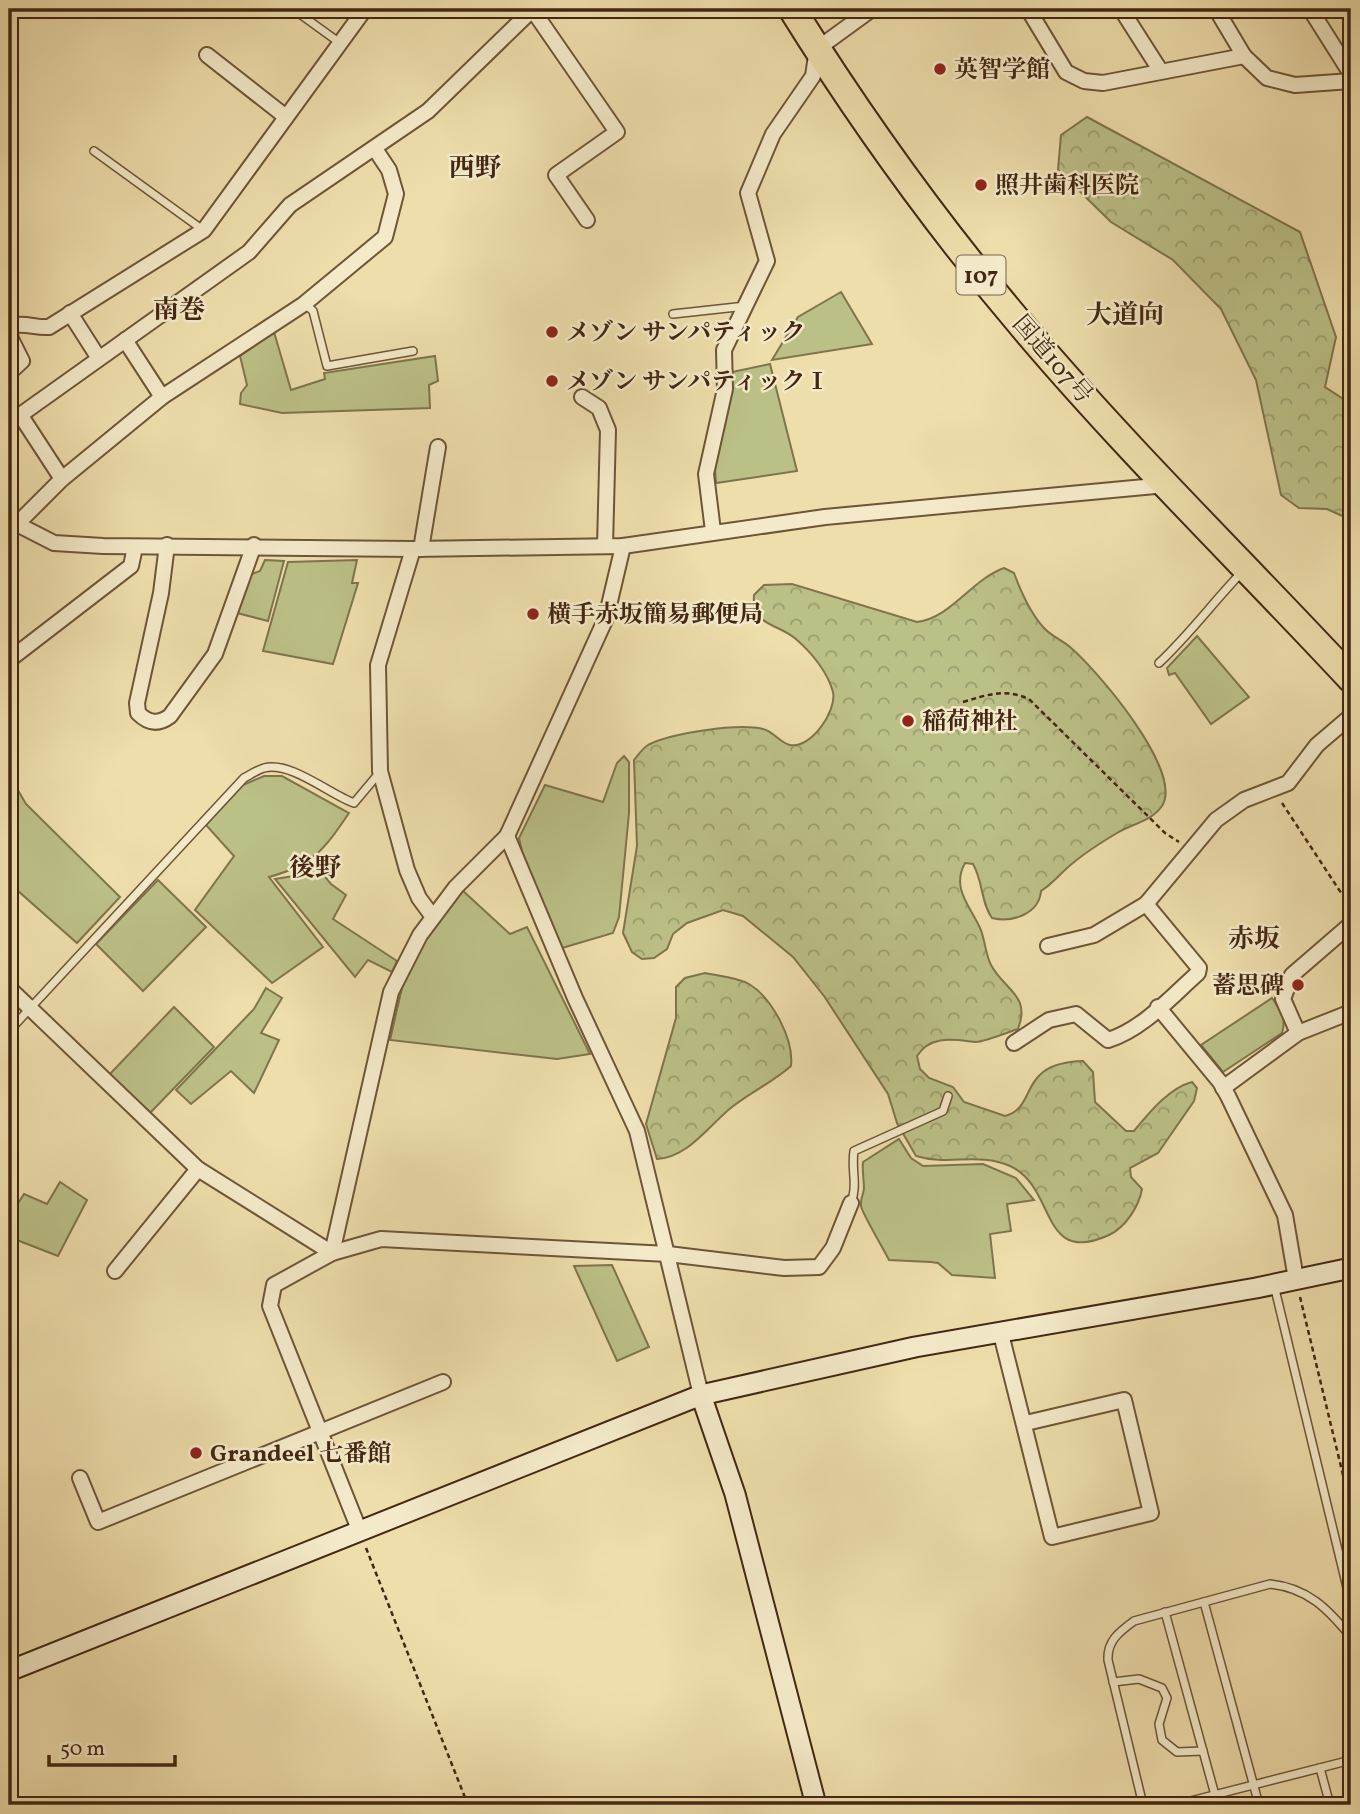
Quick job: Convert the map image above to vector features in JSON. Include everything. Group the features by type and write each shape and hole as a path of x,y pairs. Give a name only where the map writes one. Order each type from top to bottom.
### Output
{"highway":[{"name":"国道107号","path":"792,9 921,201 1029,335 1166,485 1351,679"}],"street":[{"path":"9,373 22,361 10,337 11,326 21,323 37,328 49,327 204,230 365,9"},
{"path":"62,479 15,420 98,357 249,252 290,205 428,111 532,9 617,132 556,175 587,220"},
{"path":"713,531 706,474 710,445 725,389 724,350 767,261 748,193 773,134 813,76 817,49 872,9"},
{"path":"1028,9 1066,72 1084,80 1103,83 1244,56"},
{"path":"1121,9 1160,70"},
{"path":"1216,9 1244,56 1267,78 1295,85 1351,81"},
{"path":"1310,9 1351,74"},
{"path":"207,55 286,117"},
{"path":"375,149 389,170 396,194 385,237 304,304 162,397 12,523 54,543 135,547 254,545 417,549 623,546 713,531 839,516 1166,485"},
{"path":"70,313 98,357"},
{"path":"125,340 162,397"},
{"path":"582,397 598,408 608,430 604,546"},
{"path":"433,917 419,898 407,870 380,771 378,665 417,549 438,447"},
{"path":"166,545 160,593 137,703 138,713 152,722 162,722 170,716 215,654 254,545"},
{"path":"332,1253 391,992 420,934 456,887 507,836 606,618 623,546"},
{"path":"9,660 131,566 135,547"},
{"path":"1048,946 1094,935 1146,904 1216,820 1244,800 1288,783 1317,745 1351,716"},
{"path":"507,836 575,998 637,1131 701,1395 735,1493 816,1805"},
{"path":"1014,1043 1049,1020 1076,1014 1108,1040 1139,1023 1198,973 1199,968 1146,904"},
{"path":"1298,1033 1283,999 1292,975 1351,925"},
{"path":"9,988 198,1169 332,1253"},
{"path":"1158,1007 1223,1088 1285,1215 1296,1279"},
{"path":"1223,1088 1298,1033 1351,1012"},
{"path":"115,1271 198,1169"},
{"path":"360,1532 270,1306 274,1285 332,1253 382,1239 668,1254 784,1268 819,1267 833,1248 851,1203"},
{"path":"9,1671 701,1395 915,1347 1001,1334 1351,1268"},
{"path":"1001,1334 1026,1423 1052,1537 1152,1513 1124,1400 1026,1423"},
{"path":"80,1478 98,1522 443,1382"}],"lane":[{"path":"293,9 340,43"},
{"path":"94,151 204,230"},
{"path":"304,304 313,311 327,366 413,351"},
{"path":"673,314 746,306"},
{"path":"1159,663 1188,636 1211,604 1246,569"},
{"path":"9,1031 244,778 265,767 298,773 335,796 354,803 380,771"},
{"path":"851,1203 857,1188 851,1170 854,1151 943,1111 948,1096"},
{"path":"1274,1284 1351,1604"},
{"path":"1143,1805 1113,1682 1108,1649 1112,1640 1134,1621 1270,1584 1290,1586 1322,1605 1351,1637"},
{"path":"1204,1602 1259,1805"},
{"path":"1165,1612 1215,1795"},
{"path":"1113,1682 1139,1679 1162,1688 1167,1698 1159,1724 1162,1740 1171,1751 1185,1754 1203,1751"},
{"path":"1175,1805 1351,1760"},
{"path":"1320,1768 1330,1805 1351,1802"}],"path":[{"path":"963,702 997,692 1013,692 1028,699 1165,833 1191,849"},
{"path":"1273,790 1351,908"},
{"path":"1296,1279 1351,1508"},
{"path":"360,1532 468,1805"}],"green space":[{"path":"1087,117 1300,232 1336,337 1325,387 1351,404 1351,520 1327,509 1299,508 1281,495 1256,380 1221,309 1173,260 1111,222 1058,170 1061,135"},
{"path":"841,292 872,344 772,360 798,317"},
{"path":"274,332 291,390 325,379 324,373 435,356 438,381 429,385 430,408 282,413 240,404 241,393 247,385 240,356"},
{"path":"770,364 797,471 716,483 715,470 732,372"},
{"path":"265,560 284,561 268,621 237,613 249,575 260,571"},
{"path":"357,560 352,583 358,583 333,664 263,651 288,562"},
{"path":"1004,568 1014,573 1026,602 1039,622 1082,659 1134,722 1161,769 1165,790 1162,806 1157,811 1078,859 1041,891 1039,899 1030,911 1016,918 992,918 973,864 965,863 961,872 961,889 980,928 991,965 1019,1001 1021,1018 1018,1029 980,1042 936,1041 917,1056 920,1069 929,1078 953,1087 964,1102 1005,1116 1022,1104 1038,1077 1047,1069 1083,1061 1093,1072 1095,1102 1126,1131 1134,1131 1167,1095 1192,1082 1197,1088 1194,1101 1158,1153 1130,1168 1131,1177 1142,1189 1131,1215 1121,1227 1109,1235 1087,1242 1071,1241 1059,1233 1025,1176 1010,1166 987,1160 940,1160 916,1156 897,1123 888,1094 824,996 793,957 743,916 723,910 687,923 673,934 667,949 654,958 642,959 632,952 623,933 637,846 634,760 642,750 648,745 672,737 738,727 763,729 786,744 798,745 814,735 831,709 831,685 814,657 790,634 768,623 757,613 754,595 764,585 792,584 917,622 940,614 981,581"},
{"path":"1197,636 1249,697 1211,724 1175,673 1169,675 1167,668"},
{"path":"624,756 629,762 629,813 619,917 613,933 562,948 524,860 519,838 545,785 603,802 617,763"},
{"path":"9,775 26,804 120,897 77,943 9,883"},
{"path":"264,776 282,776 349,813 316,854 297,867 269,877 323,947 272,983 195,910 234,856 206,825 243,785"},
{"path":"314,863 331,884 346,895 333,919 397,961 392,972 368,960 355,977 275,879 300,875"},
{"path":"158,880 206,927 143,991 96,944"},
{"path":"462,890 510,934 527,927 590,1054 557,1059 390,1040 404,979 434,925"},
{"path":"705,973 733,978 758,990 780,1020 789,1044 791,1066 732,1107 679,1153 657,1159 646,1124 676,1018 676,987 685,978"},
{"path":"266,988 282,998 261,1033 279,1040 254,1093 231,1071 191,1104 176,1090 254,1009"},
{"path":"1272,998 1283,1018 1282,1033 1223,1072 1201,1045"},
{"path":"174,1007 214,1047 148,1115 108,1076"},
{"path":"899,1139 911,1158 923,1166 983,1164 1016,1178 1034,1200 1007,1204 1011,1231 990,1234 995,1278 952,1275 938,1263 889,1260 861,1206 864,1189 863,1162"},
{"path":"60,1182 87,1200 58,1256 9,1237 9,1200 17,1205 24,1194 47,1204"},
{"path":"612,1265 649,1347 617,1361 574,1266"}],"place":[{"name":"英智学館","path":"940,69"},
{"name":"照井歯科医院","path":"981,185"},
{"name":"メゾン サンパティック","path":"552,332"},
{"name":"メゾン サンパティックⅠ","path":"552,381"},
{"name":"横手赤坂簡易郵便局","path":"533,614"},
{"name":"稲荷神社","path":"908,721"},
{"name":"蓄思碑","path":"1298,985"},
{"name":"Grandeel 七番館","path":"196,1453"}],"district":[{"name":"西野","path":"475,167"},
{"name":"南巻","path":"179,309"},
{"name":"大道向","path":"1125,314"},
{"name":"後野","path":"315,867"},
{"name":"赤坂","path":"1254,938"}]}
